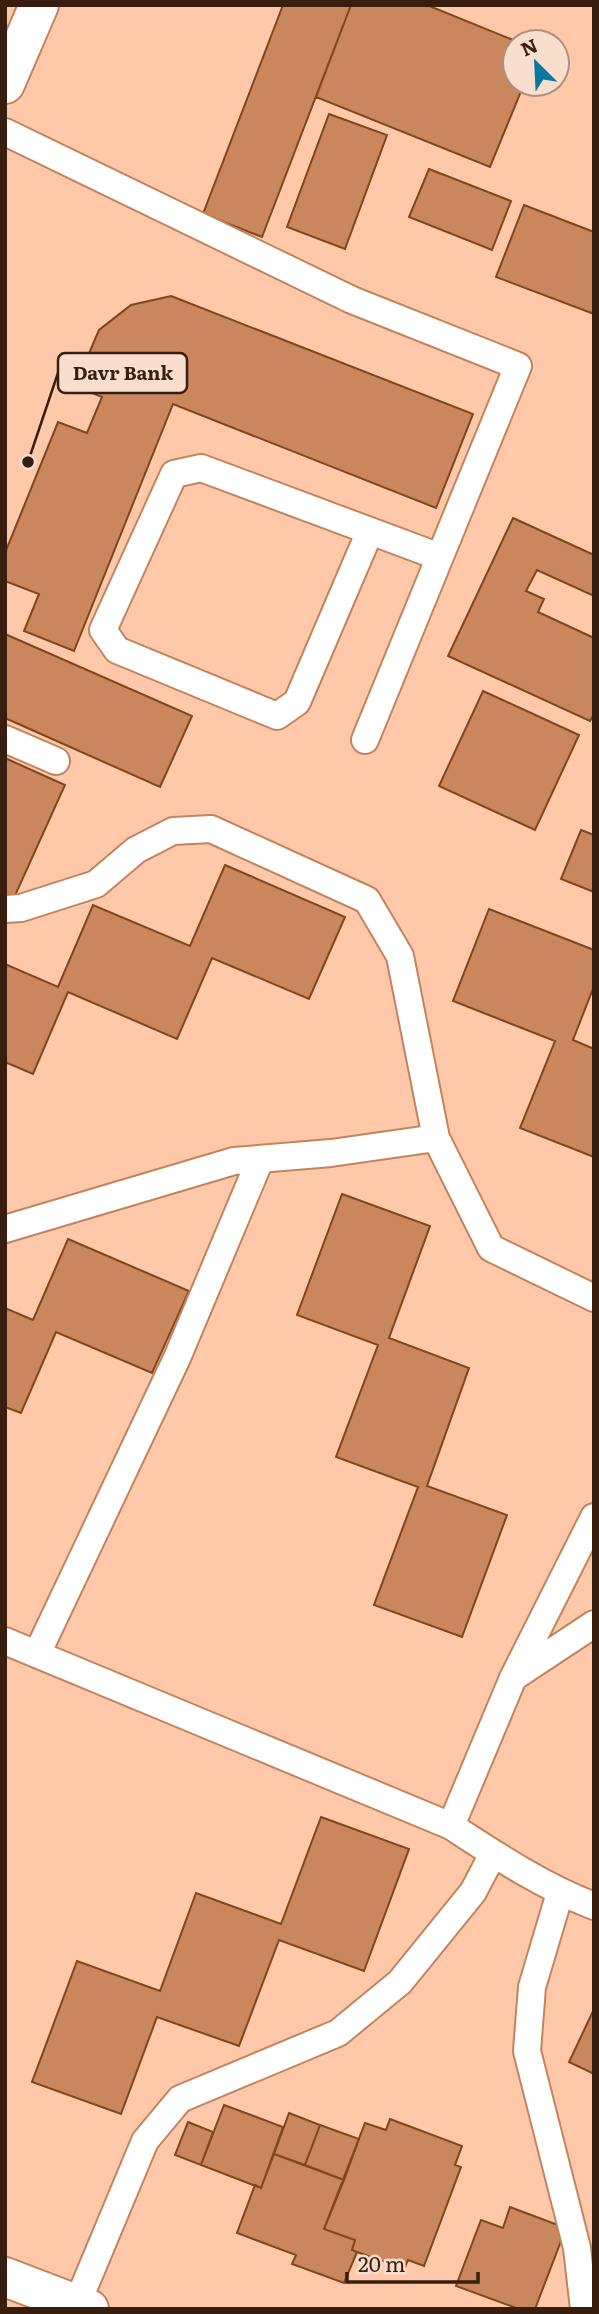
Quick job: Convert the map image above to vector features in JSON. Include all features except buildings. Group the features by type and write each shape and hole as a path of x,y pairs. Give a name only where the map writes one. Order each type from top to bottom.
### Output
{"main road":[{"path":"5,84 39,5"},
{"path":"5,2277 83,2306"}],"lane":[{"path":"5,132 352,300 518,366 365,740"},
{"path":"370,531 297,702 277,716 117,650 103,629 174,474 201,468 440,557"},
{"path":"5,739 56,761"},
{"path":"5,909 21,908 96,884 136,850 173,831 211,829 367,900 400,956 436,1138 492,1248 594,1298"},
{"path":"5,1229 234,1161 331,1153 436,1138"},
{"path":"37,1654 177,1358 260,1160"},
{"path":"451,1826 513,1678 594,1517"},
{"path":"513,1678 594,1624"},
{"path":"5,1641 451,1826 561,1893 594,1906"},
{"path":"83,2306 145,2141 180,2099 338,2033 400,1982 473,1892 494,1854"},
{"path":"561,1893 532,1987 527,2051 578,2248 584,2309"}],"place":[{"name":"Davr Bank","path":"28,462"}]}
